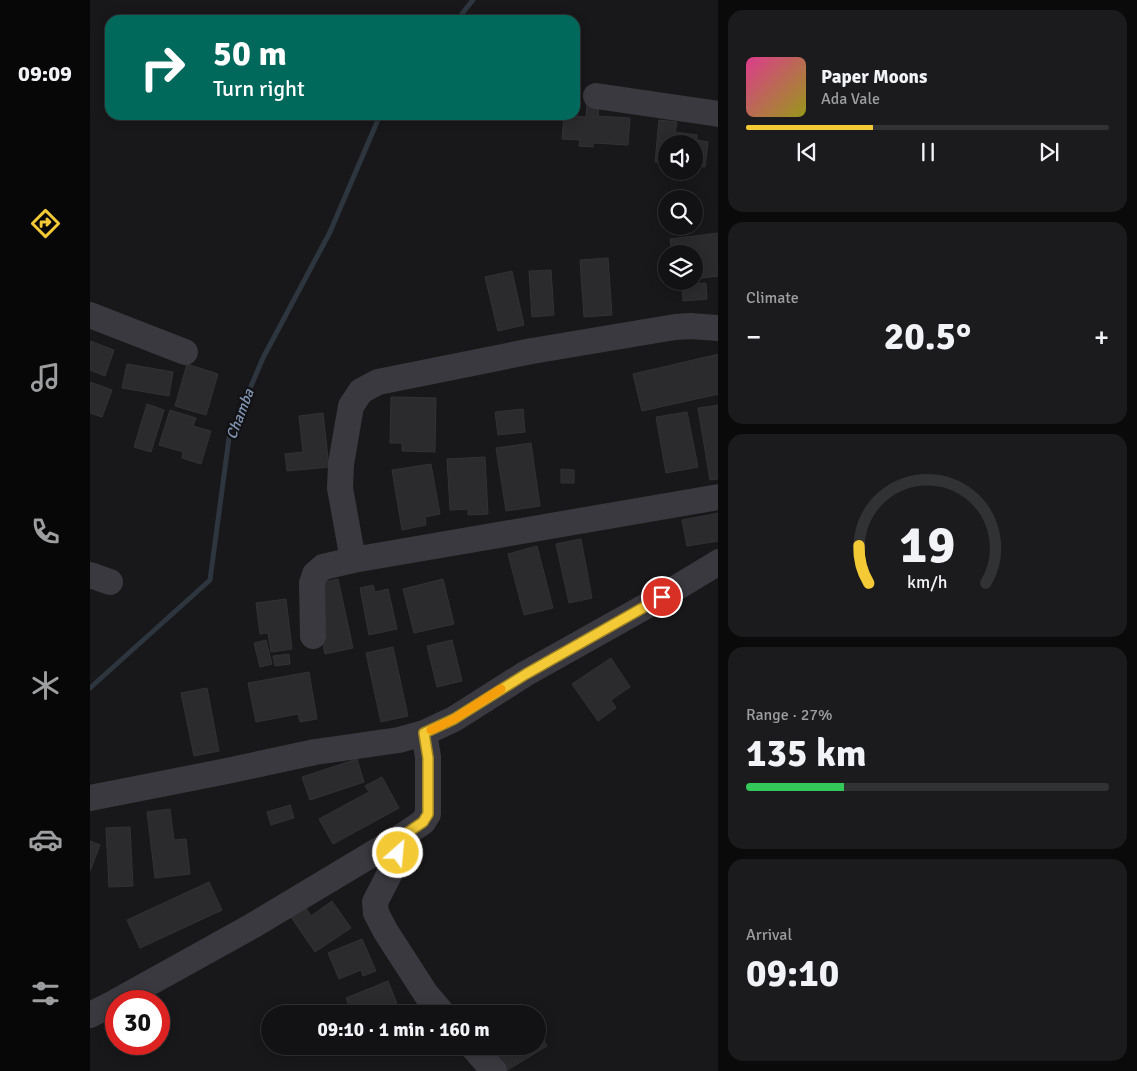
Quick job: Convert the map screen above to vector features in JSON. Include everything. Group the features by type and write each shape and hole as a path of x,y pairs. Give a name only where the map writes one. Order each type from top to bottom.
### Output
{"street":[{"path":"596,96 718,114"},
{"path":"90,315 185,352"},
{"path":"352,560 340,488 341,464 351,406 361,391 378,382 532,351 676,327 718,328"},
{"path":"313,636 312,583 315,574 323,567 352,560 718,497"},
{"path":"90,798 315,752 399,740 424,733 454,719 526,674 648,605 718,562"},
{"path":"137,990 252,926 423,822 428,814 428,758 424,733"},
{"path":"404,835 391,871 375,902 376,913 386,932 426,994 435,1005"},
{"path":"90,1014 105,1007"},
{"path":"480,1055 494,1071"}],"building":[{"path":"587,103 599,104 598,116 630,118 628,145 593,143 593,147 579,146 580,140 562,139 564,120 580,120 580,116 586,117"},
{"path":"659,120 677,122 675,132 697,135 658,135 658,162 655,162"},
{"path":"703,141 708,142 705,167 703,167"},
{"path":"718,233 718,276 703,278 703,245 671,245 670,239"},
{"path":"608,258 612,315 584,317 580,260"},
{"path":"551,270 554,315 532,317 529,271"},
{"path":"512,271 524,325 498,331 485,277"},
{"path":"703,283 706,283 707,299 683,301 682,290 703,290"},
{"path":"90,341 114,350 105,376 90,370"},
{"path":"718,354 718,394 642,411 633,374"},
{"path":"127,364 173,372 169,396 122,388"},
{"path":"187,364 218,374 206,415 175,406"},
{"path":"90,382 112,390 102,417 90,413"},
{"path":"391,397 436,398 435,452 402,451 402,443 390,443"},
{"path":"147,404 164,410 151,452 134,447"},
{"path":"718,405 718,479 710,480 698,408"},
{"path":"523,409 525,432 498,435 495,412"},
{"path":"170,410 196,418 193,426 211,431 201,464 182,458 183,452 159,445"},
{"path":"687,412 698,467 666,473 656,417"},
{"path":"323,413 329,467 287,471 285,454 303,452 299,416"},
{"path":"531,443 540,506 506,511 496,448"},
{"path":"485,457 488,514 468,515 468,509 450,510 447,459"},
{"path":"431,464 440,514 425,517 426,525 402,530 392,470"},
{"path":"561,469 574,470 574,483 561,483"},
{"path":"718,513 718,541 687,546 682,520"},
{"path":"581,539 592,598 569,603 556,544"},
{"path":"537,546 553,608 524,615 508,554"},
{"path":"338,579 353,648 325,654 310,585"},
{"path":"443,579 454,624 414,633 403,589"},
{"path":"373,585 375,592 388,589 397,629 369,635 360,588"},
{"path":"286,599 292,649 271,652 268,633 260,634 256,603"},
{"path":"266,640 272,664 260,667 254,643"},
{"path":"452,640 462,681 437,687 427,646"},
{"path":"393,647 408,716 381,722 366,653"},
{"path":"289,654 290,664 275,666 273,656"},
{"path":"611,658 630,687 611,700 616,708 598,721 572,684"},
{"path":"309,672 317,719 300,722 298,714 256,722 248,683"},
{"path":"207,688 219,751 194,756 181,693"},
{"path":"357,759 364,782 310,800 302,777"},
{"path":"382,777 399,808 333,844 319,819 369,792 365,786"},
{"path":"290,805 294,818 271,825 267,812"},
{"path":"170,809 174,840 186,839 190,874 155,878 147,812"},
{"path":"130,827 133,886 109,887 106,828"},
{"path":"90,841 100,845 90,871"},
{"path":"209,882 222,910 140,948 127,920"},
{"path":"332,901 351,928 315,952 291,917 305,907 311,916"},
{"path":"362,939 376,971 363,976 361,970 339,979 328,953"},
{"path":"388,981 397,1005 349,1005 346,998"},
{"path":"494,1055 532,1055 506,1071"}],"waterway":[{"name":"Chamba","path":"461,15 473,0"},
{"name":"Chamba","path":"90,688 210,580 229,438 263,358 330,232 378,120"}],"slow traffic":[{"path":"431,730 454,719 501,689"}],"route":[{"path":"398,853 404,835 423,822 428,814 428,758 424,733 454,719 526,674 662,597"}]}
